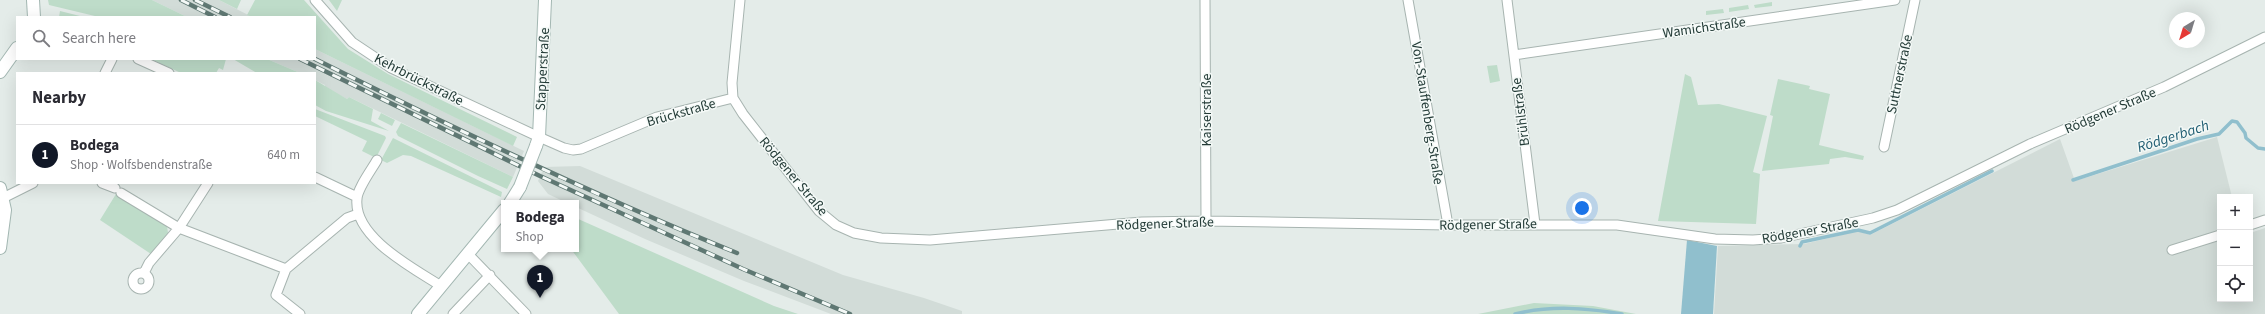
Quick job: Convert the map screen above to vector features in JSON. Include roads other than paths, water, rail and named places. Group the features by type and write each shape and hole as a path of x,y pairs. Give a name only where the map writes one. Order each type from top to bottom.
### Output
{"street":[{"path":"33,0 34,16"},
{"name":"Kehrbrückstraße","path":"315,0 352,42 391,68 537,142"},
{"name":"Stapperstraße","path":"512,200 520,187 537,142 545,0"},
{"name":"Brückstraße","path":"537,142 573,150 581,149 657,117 733,98 732,83 740,0"},
{"name":"Kaiserstraße","path":"1205,0 1206,220"},
{"name":"Von-Stauffenberg-Straße","path":"1408,0 1448,225"},
{"name":"Brühlstraße","path":"1507,0 1535,224"},
{"name":"Wamichstraße","path":"1514,54 1895,0"},
{"name":"Suttnerstraße","path":"1884,147 1915,0"},
{"name":"Rödgener Straße","path":"733,98 743,114 819,211 836,225 854,233 881,238 930,240 1142,222 1206,220 1448,225 1617,225 1715,239 1753,240 1781,238 1873,218 1897,210 2030,144 2164,87 2265,37"},
{"path":"0,72 16,49"},
{"path":"106,72 112,60"},
{"path":"140,60 167,72"},
{"path":"377,160 357,197 358,214 373,238 398,258 441,286"},
{"path":"316,178 357,197"},
{"path":"0,248 5,210 2,193 30,184"},
{"path":"104,184 179,228 286,269"},
{"path":"144,273 149,263 179,228 207,184"},
{"path":"300,314 276,295 286,269 347,218 358,214"},
{"path":"418,314 501,214"},
{"path":"2253,224 2265,220"},
{"path":"2172,250 2217,235"},
{"path":"468,254 490,275 526,314"},
{"path":"452,314 490,275"}],"water":[{"path":"1687,240 1717,246 1713,314 1681,314"}],"waterway":[{"name":"Rödgerbach","path":"2073,180 2197,139 2219,134 2232,121 2237,122 2245,133 2246,138 2258,148 2265,149"},
{"name":"Rödgerbach","path":"1800,246 1802,242 1858,230 1870,233 1992,171"},
{"name":"Rödgerbach","path":"1515,314 1555,308 1595,310 1622,314"}],"railway":[{"path":"181,0 213,16"},
{"path":"195,0 228,16"},
{"path":"316,59 524,160 630,208 737,253"},
{"path":"302,60 540,176 743,269 850,314"}],"place":[{"name":"Bodega","path":"540,298"}]}
